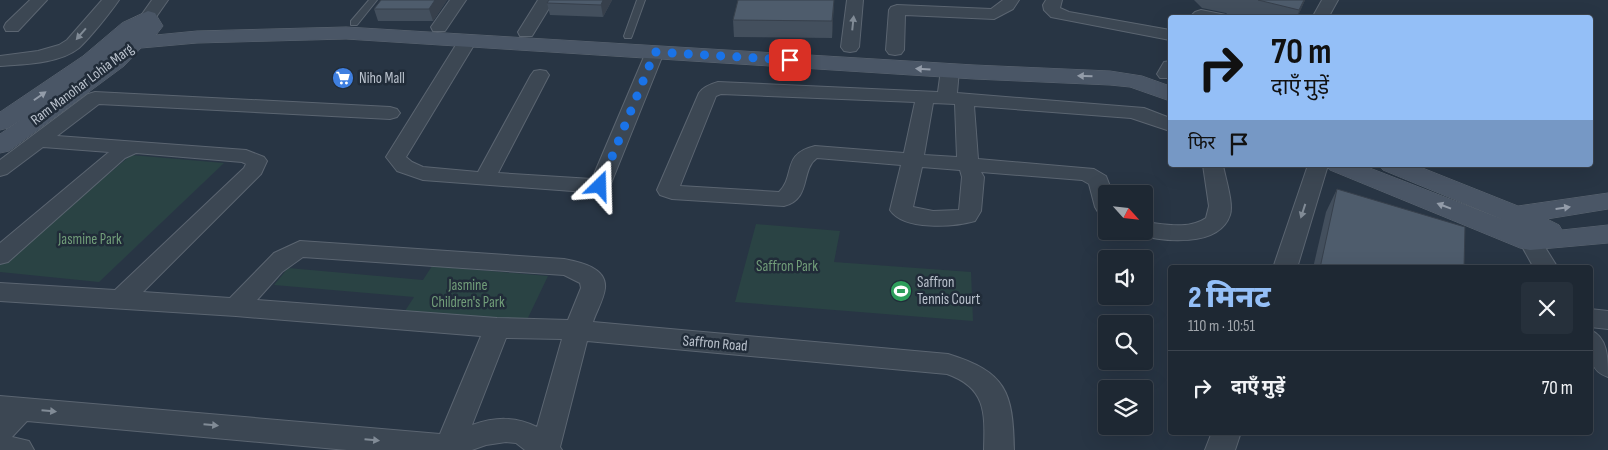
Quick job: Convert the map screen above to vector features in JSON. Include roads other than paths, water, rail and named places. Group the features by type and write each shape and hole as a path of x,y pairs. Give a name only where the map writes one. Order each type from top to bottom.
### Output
{"street":[{"path":"12,27 39,0"},
{"path":"0,60 43,56 66,48 73,44 111,0"},
{"path":"439,27 458,0"},
{"path":"526,32 546,0"},
{"path":"855,0 862,53"},
{"path":"895,50 897,10 994,14 1007,6 1011,0"},
{"path":"1054,0 1051,4 1052,10 1063,16 1168,35"},
{"path":"1322,15 1330,0"},
{"path":"137,29 354,23 439,27 526,32 560,40 655,52 862,53 895,50 975,56 1101,60 1136,65 1168,78"},
{"path":"137,29 197,38 346,33 468,40 560,40 628,36 862,53 950,70 1110,78 1134,81 1168,78"},
{"name":"Ram Manohar Lohia Marg","path":"0,123 137,29"},
{"name":"Ram Manohar Lohia Marg","path":"0,146 116,61 137,29"},
{"path":"468,40 396,157 400,164 408,169 421,173 600,186 655,52"},
{"path":"925,98 913,160 900,206 901,210 910,216 958,218 967,216 970,211 973,176 968,164 950,70"},
{"path":"485,178 540,76"},
{"path":"1100,185 1099,181 1087,174 815,152 808,153 803,158 792,192 784,199 672,192 667,188 708,93 718,88 955,99 1131,112 1151,116 1168,124"},
{"path":"0,170 95,98 390,113"},
{"path":"40,141 142,146 246,156 257,161 254,170 120,300"},
{"path":"0,256 118,154 132,147"},
{"path":"1153,229 1175,233 1197,232 1214,224 1220,214 1213,167"},
{"path":"1286,265 1317,167"},
{"path":"1344,167 1530,241 1608,234"},
{"path":"1397,167 1516,215 1568,239"},
{"path":"1480,220 1608,201"},
{"path":"1530,241 1544,265"},
{"path":"0,431 11,408 449,448 482,433 504,430 525,434 546,450 577,330 593,288 591,278 576,270 564,267 300,249 290,252 236,307"},
{"name":"Saffron Road","path":"0,292 236,307 497,328 577,330 948,364 966,370 992,391 998,420 999,450"},
{"path":"1593,318 1608,320"},
{"path":"449,448 497,328"},
{"path":"1593,347 1600,364"},
{"path":"1220,450 1225,435"},
{"path":"0,448 19,450"}],"lane":[{"path":"354,23 373,0"},
{"path":"628,36 641,0"}],"place":[{"name":"Niho Mall","path":"343,78"},
{"name":"Saffron Tennis Court","path":"901,291"}],"park label":[{"name":"Jasmine Park","path":"90,239"},
{"name":"Saffron Park","path":"787,266"},
{"name":"Jasmine Children's Park","path":"468,294"}]}
